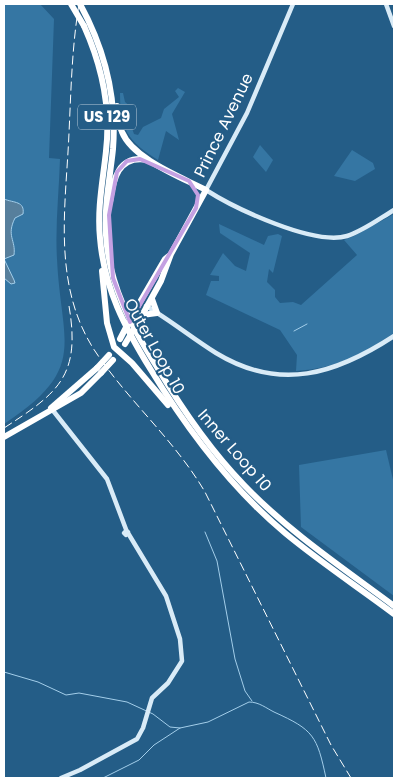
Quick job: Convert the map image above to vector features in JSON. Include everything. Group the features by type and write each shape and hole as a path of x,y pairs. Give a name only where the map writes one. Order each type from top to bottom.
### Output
{"highway":[{"name":"Outer Loop 10","path":"71,4 84,26 101,72 107,114 106,150 99,211 101,249 107,280 124,325 187,427 230,479 281,528 394,614"},
{"name":"US 129","path":"81,4 99,34 109,62 122,132 134,149 153,162 206,190"},
{"name":"Inner Loop 10","path":"86,12 104,60 113,106 114,137 106,220 110,266 120,300 136,335 190,420 225,464 289,527 394,606"},
{"path":"110,266 110,209 116,172 121,166 132,160 153,162"},
{"path":"189,180 198,192 196,208"},
{"name":"Prince Avenue","path":"122,342 128,325 136,311 152,299 171,254 206,190"},
{"name":"US 129","path":"101,249 106,324 116,350"},
{"name":"Prince Avenue","path":"122,342 131,334 141,317 144,305 164,262 171,254"},
{"path":"141,317 157,313 152,299"},
{"path":"4,437 51,408 99,370 122,342"},
{"path":"116,350 135,365 187,427"}],"street":[{"name":"Prince Avenue","path":"206,190 248,109 292,4"},
{"path":"386,4 394,26"},
{"path":"206,190 228,204 295,230 318,236 348,236 394,210"},
{"path":"144,305 231,361 274,374 302,374 327,370 359,358 394,336"},
{"path":"51,408 107,478 127,534 166,596 182,650 181,664 168,683 151,699 143,728 137,739 80,770 61,778"}],"highlighted area":[{"path":"140,159 189,181 198,195 196,208 130,322 113,278 109,215 117,172 127,161"}],"shaded area":[{"path":"4,4 40,4 54,19 49,158 60,159 57,247 64,352 59,370 49,387 31,404 4,424"},
{"path":"178,88 185,92 172,114 179,140 166,131 158,160 139,147 128,133 124,125 120,106 120,93 123,93 125,102 131,107 128,117 134,134 138,135 143,127 161,118 164,109 179,97 175,91"},
{"path":"260,145 273,160 266,172 253,157"},
{"path":"352,150 373,163 375,169 355,181 334,176"},
{"path":"4,199 21,205 23,214 15,218 12,224 11,234 14,255 4,259"},
{"path":"394,214 394,333 371,348 348,359 324,367 296,371 297,355 280,330 206,295 211,281 219,281 219,276 210,275 223,253 235,266 246,271 250,253 220,233 219,224 264,245 268,236 278,234 282,236 273,273 269,269 267,282 275,290 275,297 280,303 293,302 301,305 357,255 344,240"},
{"path":"4,259 15,283 11,284 4,278"},
{"path":"386,450 394,484 394,596 301,527 299,465"}],"waterway":[{"path":"294,331 307,324"},
{"path":"205,532 217,561 235,659 245,691 252,701"},
{"path":"4,672 38,682 66,695 79,693 127,702 153,714 170,727 180,728"},
{"path":"103,778 139,760 154,745 180,728 208,722 249,702 256,703 306,730 312,736 320,752 326,778"}],"railway":[{"path":"79,4 72,68 64,243 72,297 80,323 93,348 106,367 179,454 205,492 331,745 351,778"},
{"path":"4,428 39,404 61,380 68,366 72,350 69,306"}]}
